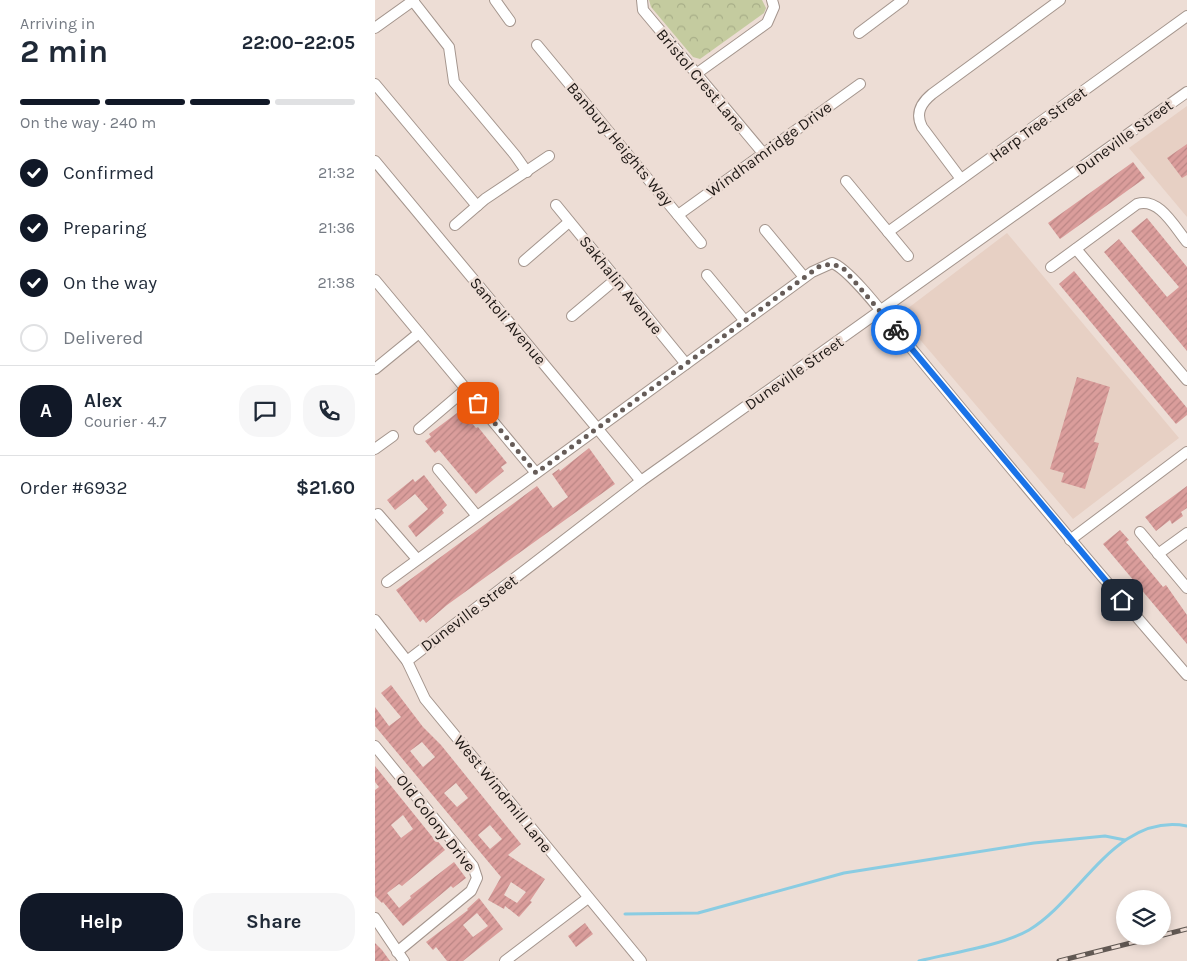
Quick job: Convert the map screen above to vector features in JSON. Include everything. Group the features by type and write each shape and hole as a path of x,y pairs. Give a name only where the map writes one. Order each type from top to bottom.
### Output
{"street":[{"path":"375,28 414,0 449,48 454,82 527,172"},
{"path":"495,0 510,21"},
{"path":"859,33 903,0"},
{"path":"961,179 922,127 919,120 920,107 932,94 1060,0"},
{"name":"Bristol Crest Lane","path":"642,2 648,16 763,153"},
{"path":"696,74 767,23 773,4"},
{"name":"Harp Tree Street","path":"888,232 1187,16"},
{"name":"Banbury Heights Way","path":"537,45 701,243"},
{"name":"Windhamridge Drive","path":"678,215 860,84"},
{"path":"377,89 477,206"},
{"name":"Duneville Street","path":"407,660 641,481 881,312 1187,92"},
{"path":"455,225 485,199 549,156"},
{"name":"Santoli Avenue","path":"375,161 641,481"},
{"path":"846,181 908,256"},
{"path":"1051,267 1137,204 1145,202 1157,205 1187,242"},
{"name":"Sakhalin Avenue","path":"556,206 686,364"},
{"path":"524,261 569,222"},
{"path":"765,230 804,277"},
{"path":"1076,249 1187,380"},
{"path":"387,582 804,277 820,266 832,264 843,268 1069,540 1187,675"},
{"path":"707,275 745,321"},
{"path":"572,316 616,279"},
{"path":"375,280 536,473"},
{"path":"375,369 419,333"},
{"path":"419,429 466,389"},
{"path":"375,449 393,436"},
{"path":"1069,540 1187,452"},
{"path":"438,470 477,516"},
{"path":"378,514 417,560"},
{"path":"1140,532 1187,588"},
{"path":"1158,554 1187,533"},
{"name":"West Windmill Lane","path":"375,620 407,660 425,699 641,961"},
{"name":"Old Colony Drive","path":"375,746 473,866 477,878 471,891 397,952"},
{"path":"505,961 588,898"},
{"path":"375,918 404,961"}],"shaded area":[{"path":"1187,106 1187,217 1129,148"},
{"path":"1007,233 1179,438 1073,519 899,315"}],"green space":[{"path":"649,0 762,0 766,8 764,13 700,59 693,57 651,7"}],"building":[{"path":"1187,144 1187,175 1182,178 1167,158"},
{"path":"1133,162 1145,178 1060,239 1048,223"},
{"path":"1147,218 1187,267 1187,351 1104,252 1119,239 1167,297 1179,287 1131,231"},
{"path":"1074,271 1187,408 1187,415 1176,424 1059,284"},
{"path":"1077,377 1110,387 1094,442 1099,443 1085,489 1061,482 1064,473 1050,469"},
{"path":"461,410 476,428 478,427 507,463 501,467 504,471 476,494 439,450 435,453 425,441 431,437 429,434"},
{"path":"589,448 615,484 447,605 426,623 423,619 420,622 396,590 537,486 553,508 568,497 552,474 559,469 560,471"},
{"path":"424,475 447,505 442,510 444,513 416,537 408,526 428,509 415,494 395,510 387,500 413,479 415,482"},
{"path":"1187,486 1187,508 1181,512 1183,516 1172,524 1170,520 1156,531 1145,517"},
{"path":"1120,530 1129,540 1126,542 1163,587 1166,585 1187,615 1187,644 1103,544"},
{"path":"391,685 423,727 441,745 521,844 508,855 545,879 530,901 532,902 519,917 505,906 504,909 488,900 501,877 375,726 375,707 389,726 401,717 381,693","holes":["422,742 435,757 423,767 410,751","456,783 468,798 457,807 444,793","490,825 502,839 490,849 478,835","511,882 526,892 517,903 504,895"]},
{"path":"375,766 445,850 402,886 399,884 387,893 399,908 411,898 410,896 454,862 466,878 453,888 451,886 403,926 383,902 375,896 375,790 379,787 375,782","holes":["403,815 413,829 401,838 391,825"]},
{"path":"479,898 503,929 463,961 447,961 436,947 433,950 426,942","holes":["477,913 488,926 473,937 463,925"]},
{"path":"585,923 593,934 576,947 568,936"},
{"path":"375,943 382,950 390,961 375,961"}],"waterway":[{"path":"919,961 990,945 1018,936 1048,916 1101,861 1120,845 1140,832 1162,825 1187,826"},
{"path":"625,914 698,913 844,873 1034,843 1105,836 1125,840"}],"railway":[{"path":"1171,933 1187,929"},
{"path":"1059,961 1123,945"}],"way so far":[{"path":"478,403 536,473 820,266 832,264 843,268 896,330"}],"route":[{"path":"896,330 1069,540 1122,600"}]}
